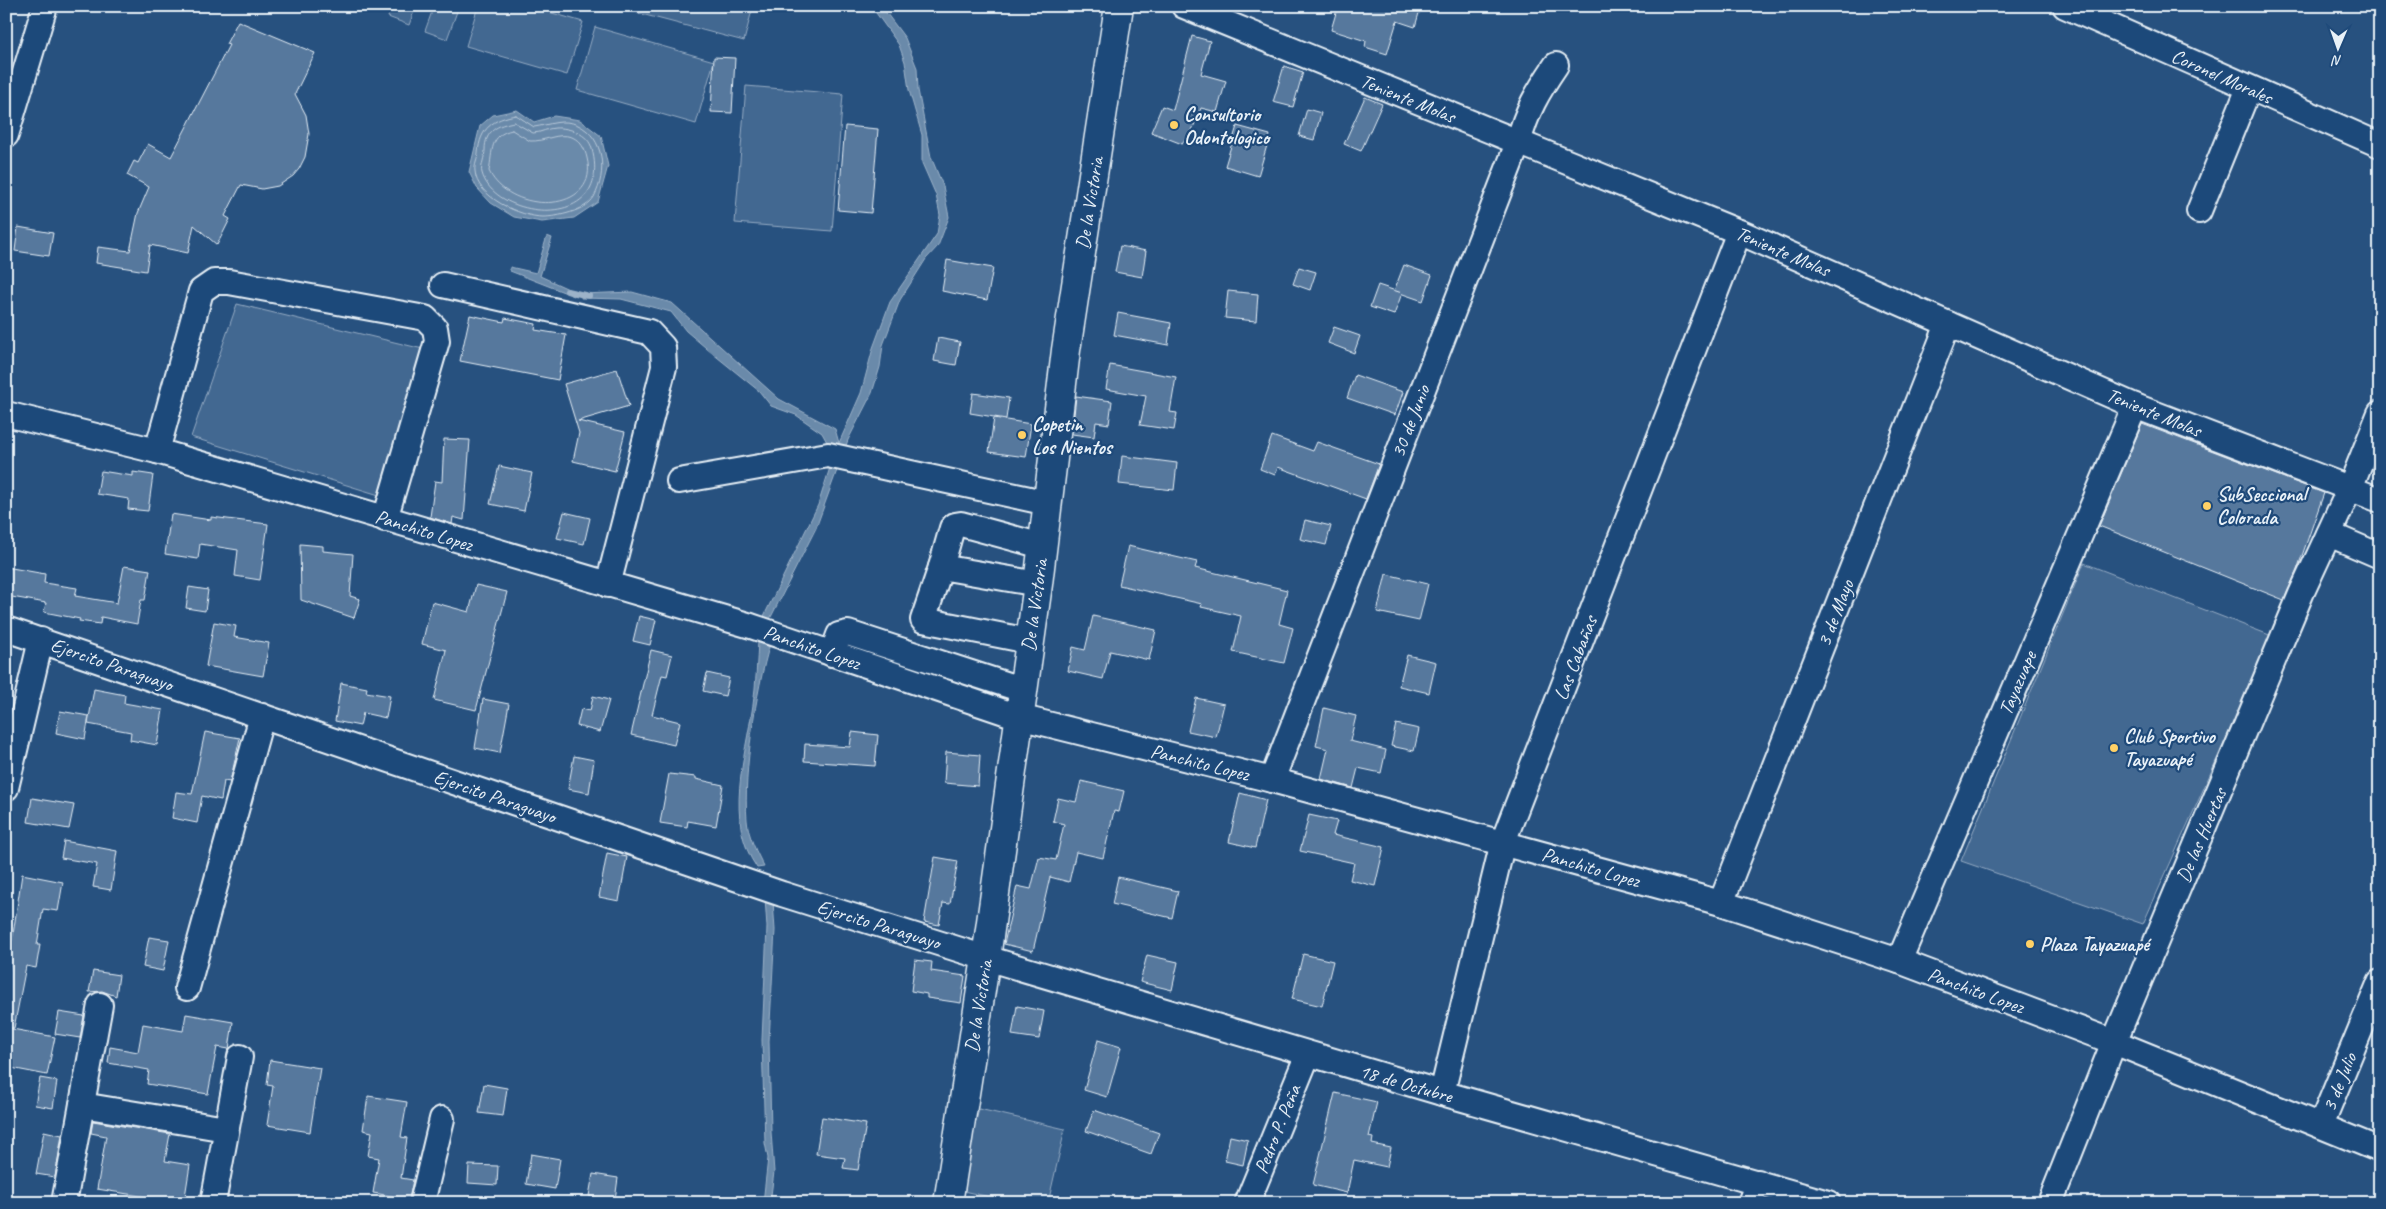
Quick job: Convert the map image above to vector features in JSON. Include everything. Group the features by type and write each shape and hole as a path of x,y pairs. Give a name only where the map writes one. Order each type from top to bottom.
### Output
{"main road":[{"name":"De la Victoria","path":"948,1203 986,958 1038,584 1066,350 1119,6"}],"street":[{"path":"6,135 45,6"},
{"name":"Teniente Molas","path":"1184,6 1739,232 2135,406 2380,500"},
{"name":"Coronel Morales","path":"2066,6 2380,145"},
{"name":"30 de Junio","path":"1272,780 1518,143 1532,101 1556,65"},
{"path":"2199,211 2249,88"},
{"name":"Las Cabañas","path":"1442,1094 1503,842 1739,232"},
{"path":"157,451 202,291 214,282 229,282 425,318 435,328 437,341 385,519"},
{"path":"443,285 649,332 663,347 664,367 608,585"},
{"name":"3 de Mayo","path":"1721,903 1948,324"},
{"name":"Tayazuape","path":"1899,961 2135,406"},
{"name":"De las Huertas","path":"2050,1203 2114,1042 2297,603 2330,534 2380,413"},
{"name":"Panchito Lopez","path":"6,414 157,451 751,626 906,679 1021,704 1272,780 1721,903 1899,961 2114,1042 2380,1150"},
{"path":"679,482 828,455 1048,503"},
{"path":"906,679 952,528 955,525 961,524 1042,546"},
{"path":"2330,534 2380,556"},
{"path":"940,567 1038,584"},
{"path":"923,620 1029,641"},
{"name":"Ejercito Paraguayo","path":"6,630 41,640 782,894 986,958"},
{"path":"832,654 839,635 843,633 913,655 1021,704"},
{"path":"6,788 41,640"},
{"path":"187,988 262,716"},
{"name":"18 de Octubre","path":"986,958 1442,1094 1754,1193 1828,1203"},
{"name":"3 de Julio","path":"2322,1126 2380,982"},
{"path":"64,1203 100,1004"},
{"name":"Pedro P. Peña","path":"1247,1203 1308,1054"},
{"path":"214,1203 240,1058"},
{"path":"82,1105 226,1129"},
{"path":"422,1203 442,1119"}],"shaded area":[{"path":"392,6 416,6 409,25 388,17"},
{"path":"434,6 459,6 447,39 425,31"},
{"path":"478,6 528,6 583,22 567,75 466,46"},
{"path":"611,6 753,6 744,41"},
{"path":"595,27 714,61 696,124 577,90"},
{"path":"746,86 843,94 832,231 735,223"},
{"path":"237,304 423,349 379,495 191,437"},
{"name":"Club Sportivo Tayazuapé","path":"2084,563 2272,636 2143,924 1961,861"},
{"path":"979,1109 1065,1129 1048,1203 1016,1203 959,1190"}],"water":[{"path":"871,6 881,6 905,38 917,68 918,90 931,157 943,186 949,217 938,246 926,259 900,300 883,345 880,367 872,393 848,440 816,528 770,619 764,616 818,505 834,455 822,433 796,415 771,406 759,391 686,331 671,312 621,299 581,298 582,294 632,292 672,303 779,399 835,429 839,443 861,393 873,348 890,302 937,234 940,215 936,195 922,163 922,135 909,90 905,62 899,45"},
{"path":"517,110 534,122 554,116 580,120 601,136 608,166 598,202 574,218 542,222 514,217 491,203 477,188 469,172 480,126 493,115"},
{"path":"547,236 552,238 540,276 575,292 574,296 510,271 510,267 536,273"},
{"path":"758,640 770,644 760,684 747,779 746,801 749,832 764,867 757,868 747,849 741,829 739,809 742,767 754,697"},
{"path":"765,898 773,901 775,930 769,1041 774,1172 770,1203 763,1203 768,1158 765,1143 762,1040 767,927"}],"building":[{"path":"1338,6 1421,6 1415,27 1397,21 1387,54 1365,47 1366,41 1331,30"},
{"path":"238,21 315,53 295,94 306,115 309,134 305,157 299,169 293,176 278,186 262,189 241,185 225,216 230,219 217,245 194,225 188,253 150,245 146,271 96,263 98,247 130,251 138,213 149,187 127,175 134,161 138,163 148,144 171,157 229,45 226,44"},
{"path":"1192,36 1210,41 1201,74 1226,81 1217,112 1201,108 1191,133 1182,144 1151,132 1162,106 1173,110"},
{"path":"714,57 735,58 732,113 711,112"},
{"path":"1284,66 1303,72 1293,107 1273,102"},
{"path":"1365,97 1382,104 1361,151 1344,144"},
{"path":"1307,109 1321,113 1314,140 1299,136"},
{"path":"845,126 878,129 871,213 838,210"},
{"path":"1237,126 1270,135 1258,176 1225,166"},
{"path":"18,227 53,233 49,256 15,251"},
{"path":"1120,246 1146,251 1142,277 1115,272"},
{"path":"947,260 993,268 987,300 942,291"},
{"path":"1404,265 1432,275 1423,301 1394,291"},
{"path":"1299,267 1316,272 1310,290 1293,284"},
{"path":"1378,285 1402,293 1394,315 1370,307"},
{"path":"1228,291 1258,294 1256,321 1225,318"},
{"path":"1118,313 1171,323 1168,345 1114,335"},
{"path":"470,315 504,322 505,318 536,324 535,330 566,335 558,380 460,361"},
{"path":"1334,327 1360,336 1354,353 1328,343"},
{"path":"938,338 960,342 956,365 934,361"},
{"path":"1110,365 1176,377 1170,412 1177,413 1174,430 1140,425 1146,396 1106,389"},
{"path":"617,369 629,406 578,421 625,432 615,471 573,461 579,433 564,384"},
{"path":"1355,375 1403,392 1395,415 1347,398"},
{"path":"973,393 1009,398 1006,419 970,413"},
{"path":"1076,396 1112,401 1109,424 1096,422 1094,437 1072,434"},
{"path":"994,418 1031,424 1026,457 989,452"},
{"name":"SubSeccional Colorada","path":"2142,424 2324,493 2297,570 2284,600 2099,526"},
{"path":"1272,436 1313,451 1317,442 1379,464 1366,499 1278,467 1275,475 1260,469"},
{"path":"444,439 470,440 464,520 453,517 452,524 430,517 435,481 442,482"},
{"path":"1122,456 1177,463 1174,490 1119,484"},
{"path":"499,466 532,473 524,511 490,504"},
{"path":"101,471 133,476 133,472 153,475 148,511 128,509 129,499 97,494"},
{"path":"564,512 590,518 584,544 557,538"},
{"path":"171,514 211,520 211,517 268,524 260,580 235,576 238,550 200,544 198,559 165,554"},
{"path":"1305,520 1331,526 1326,545 1300,539"},
{"path":"300,544 323,546 323,551 353,554 350,596 360,599 354,618 301,600"},
{"path":"1128,546 1197,562 1195,568 1287,590 1279,624 1293,628 1284,663 1233,652 1241,616 1201,607 1202,604 1119,585"},
{"path":"124,566 150,570 145,600 141,600 137,624 101,617 100,624 79,621 80,619 44,612 46,603 6,596 6,567 45,574 44,583 77,588 75,596 117,603"},
{"path":"1386,574 1428,584 1419,621 1377,612"},
{"path":"476,585 507,592 476,710 434,700 446,650 422,644 432,602 469,612"},
{"path":"189,587 208,590 205,611 186,608"},
{"path":"639,616 656,620 650,645 633,641"},
{"path":"1093,616 1156,630 1149,660 1110,651 1103,679 1068,671 1073,647 1085,650"},
{"path":"214,622 236,626 234,637 269,643 263,676 206,666"},
{"path":"651,650 672,655 667,676 662,675 652,715 680,722 674,745 631,735"},
{"path":"1407,655 1436,662 1429,693 1399,686"},
{"path":"707,673 729,678 725,696 703,691"},
{"path":"341,683 367,688 366,692 390,696 386,718 363,713 360,726 335,721"},
{"path":"94,689 125,695 124,703 163,710 157,745 130,740 131,732 88,724"},
{"path":"593,696 609,700 600,732 577,726 581,709 590,711"},
{"path":"1196,698 1224,704 1216,737 1188,731"},
{"path":"483,699 509,704 500,753 475,748"},
{"path":"1324,708 1356,716 1350,741 1386,750 1381,773 1358,768 1353,788 1321,779 1328,749 1316,746"},
{"path":"60,711 89,716 85,739 56,733"},
{"path":"1396,724 1419,729 1414,751 1391,746"},
{"path":"205,732 240,738 230,782 224,781 221,800 202,796 197,823 172,818 176,792 192,794"},
{"path":"852,732 878,735 875,766 804,761 805,744 850,747"},
{"path":"946,752 980,755 978,786 944,783"},
{"path":"574,756 594,760 589,793 568,789"},
{"path":"669,774 696,777 696,779 723,785 716,826 688,821 687,827 660,823"},
{"path":"1081,781 1124,791 1119,812 1114,811 1103,858 1076,852 1069,882 1050,877 1033,951 1004,944 1017,886 1031,889 1039,857 1056,860 1064,824 1053,821 1058,798 1076,802"},
{"path":"1240,793 1266,800 1255,848 1229,842"},
{"path":"32,798 74,805 69,829 28,822"},
{"path":"1309,815 1337,821 1333,835 1384,847 1375,886 1350,880 1354,863 1300,851"},
{"path":"64,841 117,851 111,890 93,887 97,864 61,858"},
{"path":"607,853 627,857 619,901 599,897"},
{"path":"935,857 958,861 950,904 943,903 939,925 924,922"},
{"path":"22,874 63,882 58,911 43,909 37,945 40,945 36,968 26,966 14,1028 7,1028 55,1037 47,1075 6,1067 6,983 10,964 6,963 6,940 12,941"},
{"path":"1118,877 1178,891 1172,918 1112,904"},
{"path":"149,937 169,940 163,971 143,967"},
{"path":"1303,954 1333,961 1322,1006 1292,999"},
{"path":"1147,955 1178,962 1172,990 1140,982"},
{"path":"915,960 932,962 931,971 965,976 961,1003 927,998 927,994 911,991"},
{"path":"93,971 119,975 116,996 102,991 89,992"},
{"path":"1017,1006 1044,1011 1039,1039 1012,1035"},
{"path":"59,1012 84,1016 80,1038 55,1034"},
{"path":"186,1014 233,1022 229,1049 217,1047 208,1094 147,1084 149,1070 108,1063 110,1047 138,1052 143,1024 183,1031"},
{"path":"1098,1040 1121,1047 1107,1097 1084,1090"},
{"path":"270,1060 320,1068 310,1132 267,1125 273,1086 267,1085"},
{"path":"40,1078 57,1081 53,1108 35,1105"},
{"path":"484,1084 507,1088 503,1116 479,1113"},
{"path":"1335,1093 1377,1102 1369,1137 1373,1138 1372,1144 1391,1148 1387,1167 1354,1160 1347,1193 1313,1185"},
{"path":"368,1096 407,1102 401,1137 407,1138 401,1178 413,1180 409,1199 373,1193 379,1158 368,1156 372,1132 363,1130"},
{"path":"1094,1110 1159,1133 1151,1154 1086,1131"},
{"path":"822,1117 866,1124 858,1170 843,1168 845,1158 816,1154"},
{"path":"93,1121 170,1134 165,1161 190,1165 184,1203 97,1189 106,1136 91,1133"},
{"path":"44,1131 62,1135 55,1177 36,1174"},
{"path":"1230,1136 1248,1140 1243,1165 1225,1161"},
{"path":"531,1154 560,1159 555,1189 526,1184"},
{"path":"469,1165 498,1166 497,1185 468,1183"},
{"path":"593,1174 618,1178 615,1200 589,1196"}],"waterway":[{"path":"567,291 589,296"}],"place":[{"name":"Consultorio Odontologico","path":"1174,125"},
{"name":"Copetin Los Nientos","path":"1022,435"},
{"name":"SubSeccional Colorada","path":"2207,506"},
{"name":"Club Sportivo Tayazuapé","path":"2114,748"},
{"name":"Plaza Tayazuapé","path":"2030,944"}]}
